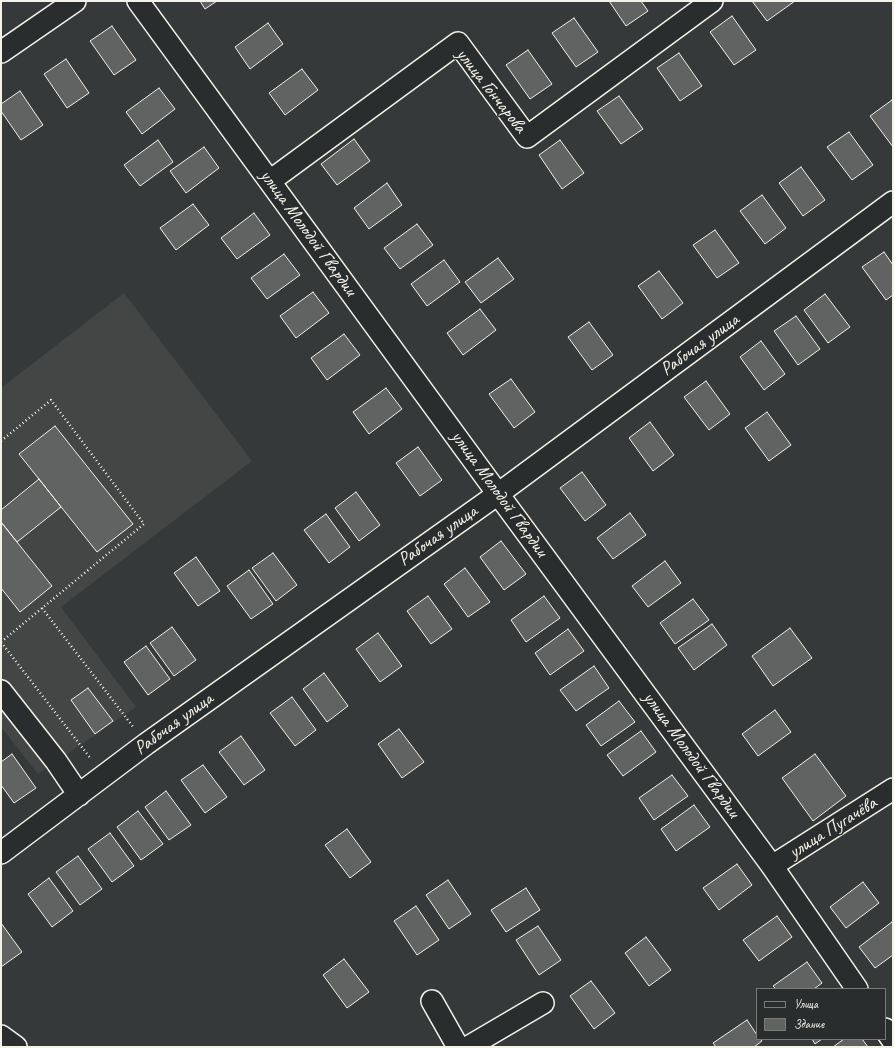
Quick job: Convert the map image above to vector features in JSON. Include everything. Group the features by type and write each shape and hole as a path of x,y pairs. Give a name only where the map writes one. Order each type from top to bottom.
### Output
{"street":[{"path":"1,52 75,1"},
{"name":"улица Молодой Гвардии","path":"138,1 772,866 856,988"},
{"name":"улица Гончарова","path":"270,181 458,43 527,137 712,1"},
{"name":"Рабочая улица","path":"1,853 146,744 498,494 893,202"},
{"path":"1,691 56,761 79,795"},
{"name":"улица Пугачёва","path":"772,866 893,789"},
{"path":"432,1001 458,1047"},
{"path":"468,1047 543,1003"},
{"path":"886,1030 893,1040"},
{"path":"1,1036 16,1047"}],"path":[{"path":"1,441 51,400 144,524 1,642 104,775"},
{"path":"42,608 146,744"}],"shaded area":[{"path":"124,293 252,461 61,607 136,707 38,774 1,727 1,388"}],"building":[{"path":"200,1 217,1 205,9"},
{"path":"609,1 641,1 648,11 626,26"},
{"path":"752,1 795,1 767,21"},
{"path":"732,16 756,50 734,65 710,32"},
{"path":"574,18 598,52 576,67 552,33"},
{"path":"268,23 283,44 250,69 235,47"},
{"path":"112,26 136,60 114,75 90,41"},
{"path":"528,50 552,84 530,99 506,65"},
{"path":"679,53 702,86 680,101 657,68"},
{"path":"66,59 89,93 67,108 44,74"},
{"path":"302,69 318,90 285,115 269,93"},
{"path":"159,88 175,109 142,134 126,112"},
{"path":"20,91 43,125 21,140 1,111 1,104"},
{"path":"619,96 643,129 621,144 597,111"},
{"path":"892,100 893,102 893,147 870,116"},
{"path":"849,132 873,165 852,180 827,147"},
{"path":"354,139 370,161 337,185 321,164"},
{"path":"158,140 173,162 140,186 124,165"},
{"path":"560,140 584,173 562,189 539,155"},
{"path":"204,147 219,168 186,193 170,171"},
{"path":"801,167 825,200 803,216 779,183"},
{"path":"387,183 402,205 369,229 354,208"},
{"path":"762,195 786,228 765,244 740,211"},
{"path":"193,204 209,225 176,250 160,228"},
{"path":"254,213 270,235 237,259 221,238"},
{"path":"417,224 433,245 400,269 384,248"},
{"path":"715,230 739,263 717,278 693,245"},
{"path":"884,252 893,265 893,295 886,300 862,267"},
{"path":"284,254 300,275 267,299 251,278"},
{"path":"498,258 514,279 481,303 465,282"},
{"path":"444,260 460,282 427,306 411,284"},
{"path":"659,271 683,303 662,319 638,286"},
{"path":"313,292 329,313 296,338 280,316"},
{"path":"825,294 850,327 828,343 804,310"},
{"path":"480,309 496,330 463,355 447,333"},
{"path":"796,316 820,349 798,365 774,331"},
{"path":"589,322 613,355 592,370 568,337"},
{"path":"344,334 360,355 327,380 311,358"},
{"path":"761,341 785,374 764,390 740,357"},
{"path":"511,379 535,412 514,428 489,394"},
{"path":"706,381 730,414 709,430 684,397"},
{"path":"386,388 402,409 369,434 353,412"},
{"path":"767,412 791,445 769,461 745,428"},
{"path":"650,422 674,455 653,471 629,438"},
{"path":"55,426 133,524 97,552 19,454"},
{"path":"418,447 442,480 420,496 396,463"},
{"path":"582,472 606,505 585,521 560,488"},
{"path":"39,479 61,507 17,542 1,522 1,510"},
{"path":"356,492 380,525 359,541 335,508"},
{"path":"630,513 646,535 613,559 597,538"},
{"path":"326,514 350,547 329,563 304,530"},
{"path":"1,522 52,586 20,612 1,588"},
{"path":"501,541 526,574 504,590 480,557"},
{"path":"273,553 297,585 276,601 252,568"},
{"path":"196,557 220,591 198,606 174,573"},
{"path":"665,561 681,583 648,607 632,586"},
{"path":"465,568 490,602 468,617 444,584"},
{"path":"249,570 273,604 251,619 227,586"},
{"path":"428,596 452,629 431,644 407,611"},
{"path":"544,596 560,618 526,642 511,620"},
{"path":"693,599 709,620 675,644 660,623"},
{"path":"712,624 727,645 694,670 678,648"},
{"path":"172,627 196,660 174,676 150,643"},
{"path":"790,628 812,658 773,686 752,656"},
{"path":"568,629 584,651 550,675 535,653"},
{"path":"378,633 402,666 380,682 356,649"},
{"path":"146,646 170,679 148,695 124,662"},
{"path":"594,666 609,688 576,711 560,690"},
{"path":"324,673 348,706 327,722 303,689"},
{"path":"88,688 113,721 95,734 71,700"},
{"path":"292,697 316,730 295,746 270,713"},
{"path":"619,701 635,722 601,746 586,725"},
{"path":"775,710 791,732 758,756 742,734"},
{"path":"399,729 424,762 402,778 378,744"},
{"path":"641,731 656,752 623,776 607,755"},
{"path":"241,736 265,770 244,785 219,752"},
{"path":"12,754 36,788 14,803 1,785 1,762"},
{"path":"815,754 846,796 813,821 782,778"},
{"path":"203,765 227,797 205,813 181,780"},
{"path":"672,775 688,796 654,820 639,798"},
{"path":"166,791 191,825 169,840 145,807"},
{"path":"694,805 710,827 676,851 661,829"},
{"path":"138,811 163,844 141,860 117,827"},
{"path":"347,829 371,862 350,878 325,845"},
{"path":"110,833 134,866 112,882 88,849"},
{"path":"78,856 102,889 80,905 56,872"},
{"path":"737,864 752,885 719,910 703,888"},
{"path":"49,878 73,911 52,927 28,894"},
{"path":"448,880 471,914 449,929 426,895"},
{"path":"863,882 879,903 846,928 830,907"},
{"path":"526,888 540,910 506,932 491,910"},
{"path":"416,906 439,940 417,955 394,921"},
{"path":"777,916 792,937 759,961 743,940"},
{"path":"892,922 893,955 875,968 859,947"},
{"path":"1,923 22,952 1,967"},
{"path":"538,926 561,960 539,975 516,940"},
{"path":"646,937 671,970 649,986 625,953"},
{"path":"344,959 369,992 347,1008 323,975"},
{"path":"807,962 822,983 815,988 775,988 773,986"},
{"path":"591,981 615,1013 594,1029 570,996"},
{"path":"747,1020 756,1034 756,1040 762,1041 754,1047 716,1047 713,1043"},
{"path":"813,1040 821,1040 815,1044"},
{"path":"843,1040 863,1040 868,1047 833,1047"}]}
